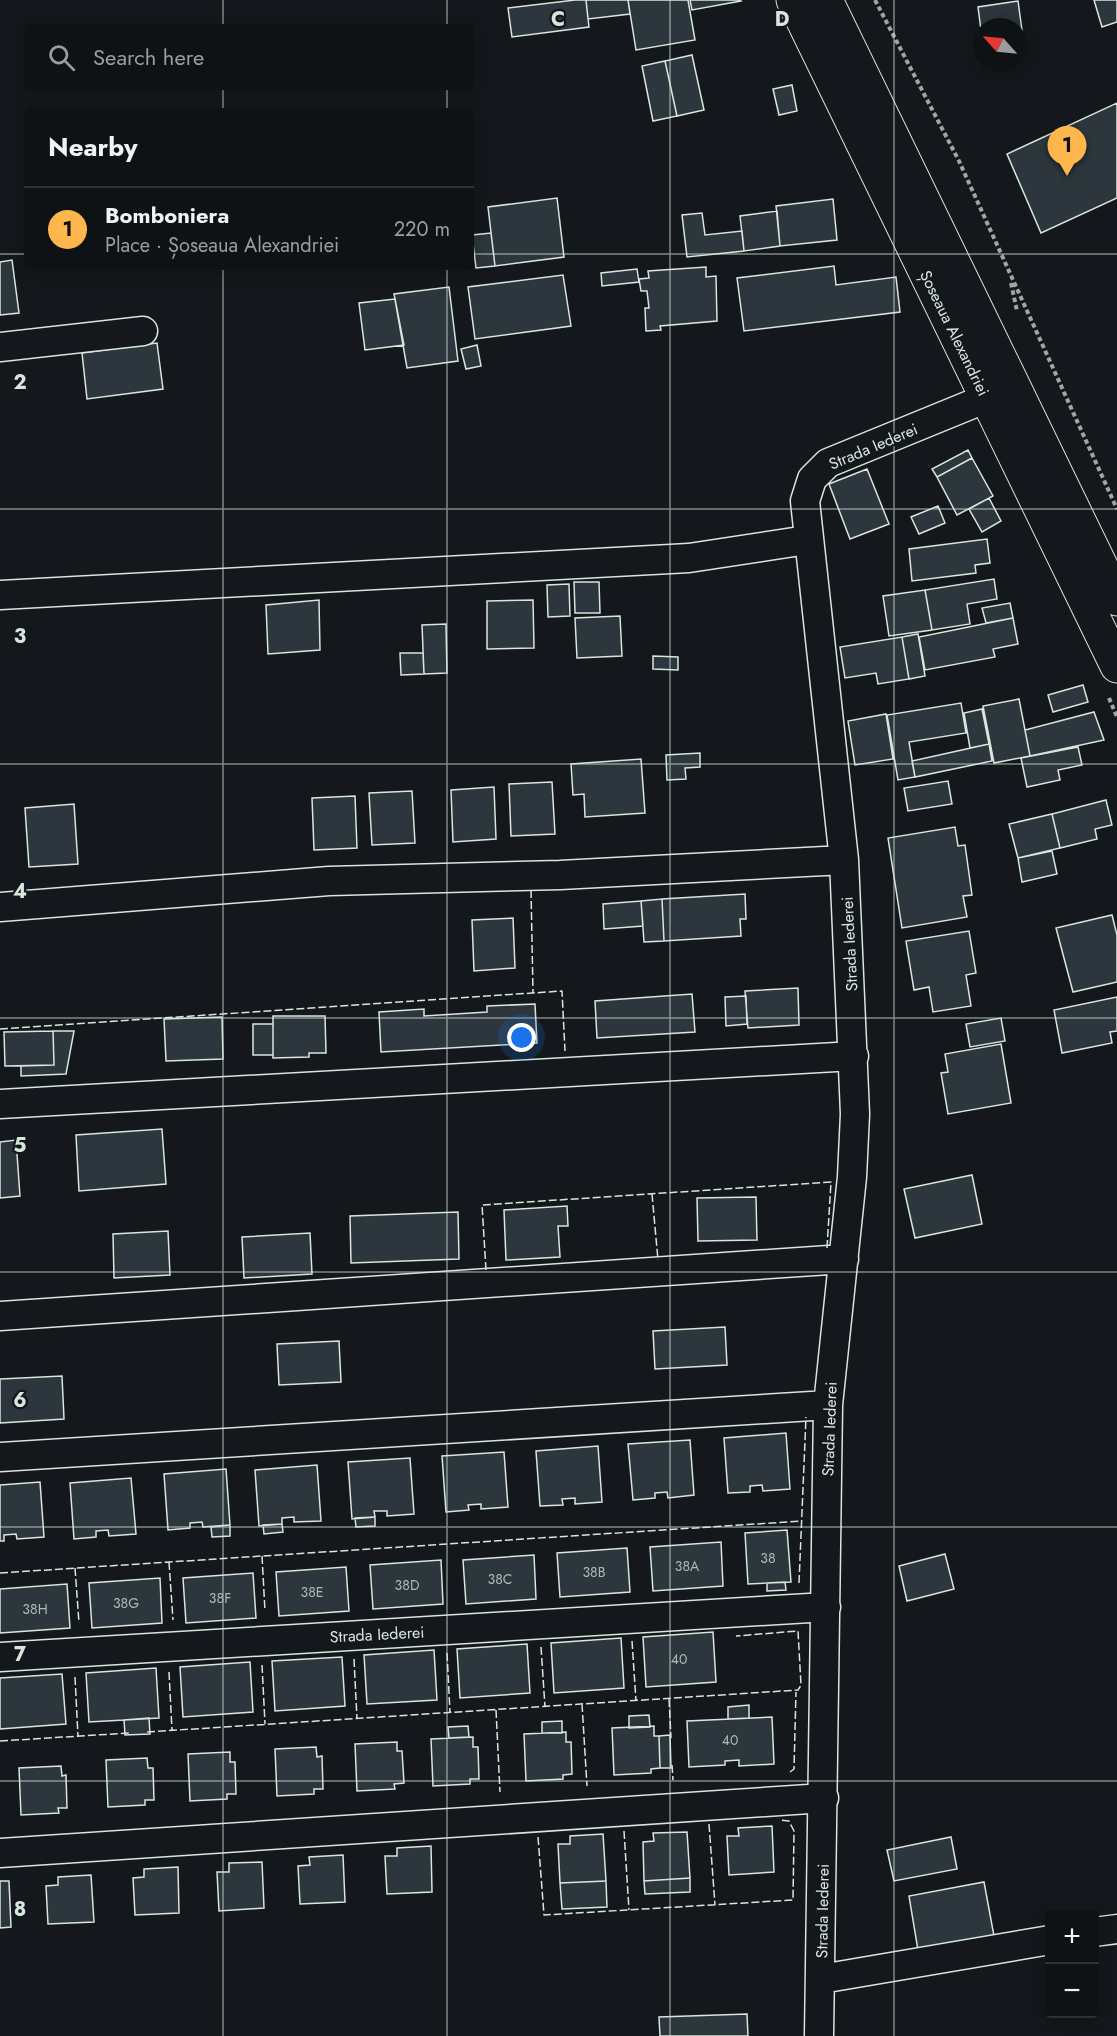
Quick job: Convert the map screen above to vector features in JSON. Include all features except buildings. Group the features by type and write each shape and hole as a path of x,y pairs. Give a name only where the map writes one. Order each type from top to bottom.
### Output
{"highway":[{"name":"Șoseaua Alexandriei","path":"793,0 1117,666"},
{"name":"Șoseaua Alexandriei","path":"826,0 1117,599"}],"street":[{"path":"0,347 143,331"},
{"name":"Strada Iederei","path":"819,2036 828,1405 852,1177 854,1056 844,860 827,691 807,540 805,501 807,488 818,472 828,463 987,398"},
{"path":"0,595 689,558 807,540"},
{"path":"0,907 329,881 560,875 844,860"},
{"path":"0,1104 854,1056"},
{"path":"0,1316 844,1259"},
{"path":"0,1457 828,1405"},
{"name":"Strada Iederei","path":"0,1656 826,1607"},
{"path":"0,1853 824,1798"},
{"path":"1099,1931 1117,1929"},
{"path":"821,1979 1045,1941"}],"path":[{"path":"875,0 959,161 1117,509"},
{"path":"1010,276 1017,311"}],"fence":[{"path":"531,890 533,993"},
{"path":"0,1029 562,991 565,1051"},
{"path":"486,1270 482,1205 831,1182 827,1248"},
{"path":"652,1194 658,1260"},
{"path":"799,1583 806,1417"},
{"path":"0,1573 802,1521"},
{"path":"262,1556 265,1611"},
{"path":"169,1562 173,1620"},
{"path":"75,1568 79,1623"},
{"path":"147,1732 798,1690 801,1685 798,1631 736,1636"},
{"path":"632,1641 636,1701"},
{"path":"541,1647 545,1707"},
{"path":"447,1653 450,1712"},
{"path":"354,1659 357,1719"},
{"path":"262,1665 265,1724"},
{"path":"169,1672 172,1730"},
{"path":"75,1677 78,1736"},
{"path":"790,1772 794,1769 796,1692"},
{"path":"669,1699 671,1738"},
{"path":"582,1704 587,1786"},
{"path":"496,1710 500,1792"},
{"path":"0,1741 129,1733"},
{"path":"672,1765 673,1780"},
{"path":"538,1837 544,1915 793,1900 794,1831 789,1821 780,1820"},
{"path":"709,1824 715,1905"},
{"path":"624,1831 629,1910"}],"place":[{"name":"Bomboniera","path":"1067,176"}]}
